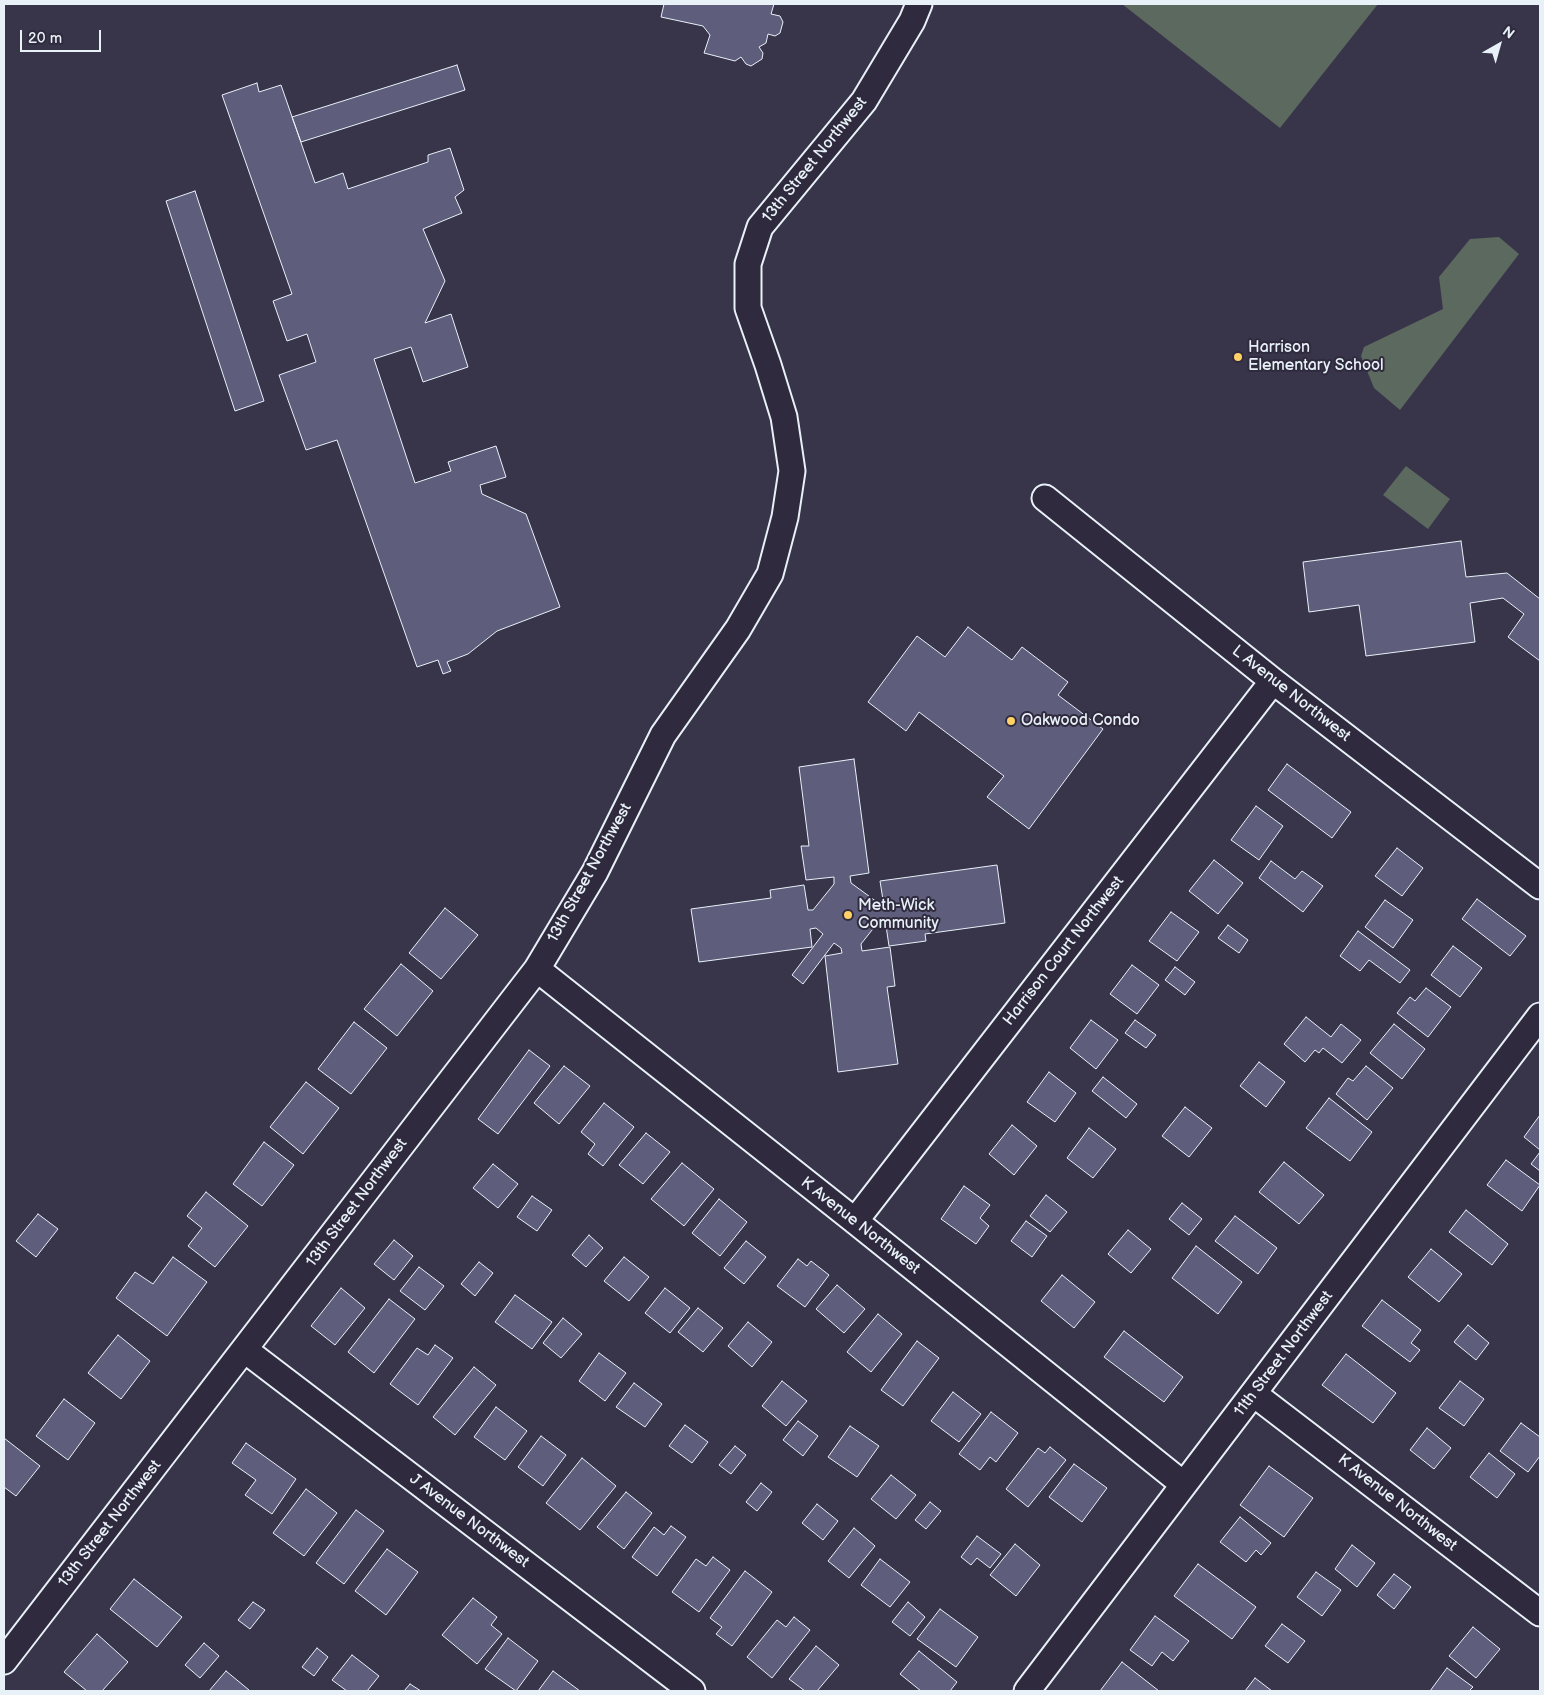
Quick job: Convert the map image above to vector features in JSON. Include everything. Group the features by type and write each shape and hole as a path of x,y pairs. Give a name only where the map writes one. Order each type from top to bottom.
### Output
{"street":[{"name":"13th Street Northwest","path":"4,1661 245,1350 536,969 594,872 663,735 738,629 770,574 785,517 792,471 784,417 748,308 748,264 760,227 864,101 912,21 919,4"},
{"name":"L Avenue Northwest","path":"1046,498 1273,681 1540,886"},
{"name":"Harrison Court Northwest","path":"856,1221 1273,681"},
{"name":"K Avenue Northwest","path":"536,969 856,1221 1182,1484"},
{"name":"11th Street Northwest","path":"1027,1691 1182,1484 1254,1394 1540,1016"},
{"name":"J Avenue Northwest","path":"245,1350 692,1691"},
{"name":"K Avenue Northwest","path":"1254,1394 1540,1613"}],"green space":[{"path":"1122,4 1378,4 1280,128"},
{"path":"1499,237 1519,254 1400,410 1374,388 1361,356 1364,347 1443,309 1439,277 1470,239"},
{"path":"1406,466 1450,499 1428,529 1383,495"}],"building":[{"path":"664,4 774,4 771,14 780,16 783,22 780,33 775,36 768,34 766,43 759,47 763,53 762,59 751,66 746,64 741,57 735,61 704,53 710,35 703,26 661,17"},
{"path":"457,65 465,90 301,142 292,117"},
{"path":"257,83 259,92 281,85 315,183 343,173 348,189 428,162 428,155 450,148 464,190 455,197 462,213 423,229 445,281 425,323 451,314 468,367 423,382 411,347 374,359 415,483 451,471 448,462 496,446 506,477 480,485 482,494 526,514 560,607 497,631 468,654 447,662 451,671 443,674 438,660 417,667 337,440 306,450 279,375 316,362 307,334 287,341 273,301 292,294 222,95"},
{"path":"195,191 264,401 235,411 166,201"},
{"path":"1461,541 1466,577 1507,573 1540,599 1540,661 1508,637 1524,614 1503,598 1470,603 1475,642 1366,656 1359,605 1309,612 1303,562"},
{"name":"Oakwood Condo","path":"968,627 1012,660 1022,647 1068,682 1058,695 1103,729 1029,829 987,797 1004,776 919,712 906,731 868,702 917,636 945,657"},
{"name":"Meth-Wick Community","path":"854,759 869,873 850,876 851,883 877,902 883,900 880,881 997,865 1005,923 925,934 926,941 889,946 885,919 880,920 861,944 862,951 890,947 895,986 887,987 898,1064 838,1072 825,956 842,953 841,948 834,943 803,984 792,975 823,934 816,928 810,929 812,947 699,962 691,909 771,898 770,890 804,885 808,910 813,910 834,884 834,877 806,880 801,846 809,846 799,767"},
{"path":"1287,764 1351,812 1332,838 1268,790"},
{"path":"1256,806 1283,826 1259,860 1231,840"},
{"path":"1397,848 1423,868 1402,896 1375,876"},
{"path":"1214,860 1243,883 1218,914 1189,891"},
{"path":"1271,861 1295,879 1302,871 1323,886 1303,912 1259,878"},
{"path":"1477,899 1526,936 1510,956 1462,919"},
{"path":"1385,900 1413,920 1393,948 1365,927"},
{"path":"445,908 478,935 441,979 409,953"},
{"path":"1171,912 1199,932 1177,961 1149,941"},
{"path":"1228,925 1248,940 1239,953 1218,938"},
{"path":"1358,931 1410,970 1400,983 1369,960 1360,971 1340,956"},
{"path":"1453,946 1482,968 1460,997 1431,975"},
{"path":"401,964 433,991 397,1036 364,1009"},
{"path":"1132,965 1159,985 1137,1014 1110,994"},
{"path":"1175,967 1195,982 1185,995 1165,980"},
{"path":"1426,988 1451,1007 1428,1037 1397,1013 1410,997 1415,1001"},
{"path":"1306,1017 1331,1037 1341,1024 1361,1040 1342,1063 1323,1048 1319,1053 1315,1050 1305,1062 1284,1044"},
{"path":"1091,1020 1118,1040 1096,1069 1070,1048"},
{"path":"1135,1020 1156,1035 1146,1048 1125,1033"},
{"path":"354,1022 387,1048 351,1094 318,1069"},
{"path":"1394,1024 1425,1049 1402,1079 1370,1053"},
{"path":"529,1050 550,1066 498,1134 478,1119"},
{"path":"1259,1062 1285,1082 1266,1107 1240,1086"},
{"path":"564,1066 590,1086 559,1124 534,1103"},
{"path":"1366,1066 1393,1088 1367,1120 1336,1094 1348,1078 1353,1081"},
{"path":"1049,1072 1076,1093 1055,1122 1027,1102"},
{"path":"1103,1077 1137,1104 1126,1118 1092,1091"},
{"path":"306,1082 339,1108 303,1154 270,1127"},
{"path":"1329,1098 1372,1132 1350,1161 1306,1128"},
{"path":"604,1103 634,1127 603,1166 588,1154 595,1144 581,1132"},
{"path":"1185,1107 1212,1128 1189,1157 1162,1136"},
{"path":"1540,1115 1540,1150 1524,1137"},
{"path":"1012,1125 1037,1146 1014,1175 989,1154"},
{"path":"1089,1128 1116,1149 1093,1178 1067,1158"},
{"path":"646,1133 670,1152 643,1184 619,1165"},
{"path":"264,1142 294,1165 262,1206 233,1184"},
{"path":"1540,1152 1540,1171 1531,1164"},
{"path":"1506,1160 1540,1185 1522,1211 1487,1185"},
{"path":"1284,1162 1324,1195 1299,1224 1259,1192"},
{"path":"682,1163 714,1189 684,1226 651,1199"},
{"path":"493,1164 518,1184 498,1208 473,1188"},
{"path":"964,1186 990,1205 980,1218 989,1226 976,1244 941,1219"},
{"path":"206,1192 248,1226 215,1267 188,1246 202,1228 187,1216"},
{"path":"1046,1195 1067,1212 1050,1232 1030,1216"},
{"path":"532,1196 552,1210 537,1231 517,1217"},
{"path":"719,1199 747,1222 720,1256 692,1233"},
{"path":"1182,1203 1202,1219 1189,1235 1169,1219"},
{"path":"1466,1210 1508,1244 1492,1265 1449,1232"},
{"path":"38,1214 58,1229 36,1257 16,1241"},
{"path":"1235,1216 1277,1248 1258,1274 1215,1241"},
{"path":"1026,1221 1047,1236 1032,1257 1011,1241"},
{"path":"1128,1230 1151,1249 1131,1273 1108,1254"},
{"path":"589,1235 603,1248 586,1267 572,1255"},
{"path":"394,1240 413,1256 394,1280 374,1264"},
{"path":"746,1241 766,1257 744,1284 724,1268"},
{"path":"1196,1246 1242,1282 1218,1314 1172,1278"},
{"path":"1431,1249 1462,1274 1439,1302 1408,1277"},
{"path":"173,1257 207,1282 167,1336 116,1298 135,1272 153,1284"},
{"path":"624,1257 649,1277 629,1301 604,1281"},
{"path":"798,1259 807,1266 811,1261 829,1275 805,1307 777,1286"},
{"path":"479,1262 493,1273 475,1296 461,1284"},
{"path":"419,1267 444,1286 425,1310 400,1291"},
{"path":"1062,1275 1095,1302 1074,1328 1041,1301"},
{"path":"837,1285 865,1309 844,1333 816,1309"},
{"path":"341,1288 365,1308 335,1345 311,1326"},
{"path":"665,1288 690,1308 670,1333 645,1313"},
{"path":"515,1295 552,1322 532,1349 495,1322"},
{"path":"389,1299 415,1319 374,1373 348,1352"},
{"path":"1382,1300 1421,1330 1411,1343 1420,1350 1410,1362 1362,1326"},
{"path":"698,1308 723,1328 703,1352 678,1332"},
{"path":"878,1314 902,1334 871,1372 847,1352"},
{"path":"563,1318 582,1334 561,1358 543,1343"},
{"path":"748,1322 772,1342 752,1367 728,1346"},
{"path":"1468,1325 1489,1343 1476,1360 1454,1342"},
{"path":"1124,1331 1183,1377 1164,1402 1104,1357"},
{"path":"118,1335 150,1361 121,1399 88,1373"},
{"path":"917,1341 939,1358 903,1406 881,1390"},
{"path":"435,1345 453,1358 418,1405 390,1384 417,1348 428,1355"},
{"path":"599,1353 626,1373 605,1401 579,1381"},
{"path":"1346,1354 1396,1393 1373,1423 1322,1385"},
{"path":"474,1367 496,1385 455,1435 433,1417"},
{"path":"782,1381 807,1401 786,1426 762,1406"},
{"path":"1460,1381 1484,1399 1464,1426 1439,1408"},
{"path":"634,1383 662,1404 645,1427 616,1407"},
{"path":"953,1392 981,1414 959,1442 931,1421"},
{"path":"64,1399 95,1423 68,1460 36,1436"},
{"path":"496,1407 527,1431 505,1460 474,1437"},
{"path":"991,1412 1018,1433 996,1462 990,1457 980,1470 959,1454"},
{"path":"798,1421 818,1436 803,1456 783,1440"},
{"path":"1521,1423 1540,1437 1540,1456 1528,1472 1500,1451"},
{"path":"685,1425 708,1442 692,1463 669,1446"},
{"path":"850,1426 879,1446 857,1477 828,1457"},
{"path":"1427,1428 1451,1448 1434,1469 1410,1450"},
{"path":"541,1436 566,1455 543,1486 518,1467"},
{"path":"4,1438 40,1466 16,1496 4,1487"},
{"path":"246,1443 296,1479 272,1514 245,1495 256,1480 232,1463"},
{"path":"735,1446 746,1455 731,1474 719,1465"},
{"path":"1050,1447 1066,1460 1028,1507 1006,1489 1038,1448 1045,1453"},
{"path":"1489,1453 1515,1474 1497,1498 1470,1477"},
{"path":"582,1458 616,1486 580,1530 546,1503"},
{"path":"1074,1464 1107,1488 1082,1522 1049,1497"},
{"path":"1269,1466 1313,1498 1284,1537 1240,1505"},
{"path":"891,1475 916,1495 896,1519 871,1499"},
{"path":"761,1483 772,1492 757,1511 746,1502"},
{"path":"306,1489 337,1513 304,1556 273,1533"},
{"path":"626,1492 652,1513 624,1549 597,1527"},
{"path":"930,1502 941,1511 926,1529 915,1520"},
{"path":"817,1504 838,1521 823,1540 802,1523"},
{"path":"356,1510 384,1531 344,1584 316,1563"},
{"path":"1240,1517 1271,1543 1261,1555 1256,1550 1246,1562 1220,1542"},
{"path":"671,1526 686,1537 657,1576 632,1557 654,1527 664,1535"},
{"path":"854,1528 875,1546 849,1578 828,1561"},
{"path":"977,1536 1001,1554 990,1568 977,1558 971,1565 961,1557"},
{"path":"1015,1544 1040,1565 1016,1596 990,1575"},
{"path":"1352,1545 1375,1563 1357,1587 1335,1569"},
{"path":"387,1549 418,1572 386,1615 355,1591"},
{"path":"713,1557 730,1570 699,1612 672,1592 696,1559 706,1566"},
{"path":"880,1559 910,1582 890,1607 861,1585"},
{"path":"1198,1564 1256,1607 1232,1639 1174,1596"},
{"path":"745,1571 772,1592 732,1646 716,1634 722,1627 710,1618"},
{"path":"1316,1572 1341,1590 1322,1616 1297,1597"},
{"path":"1394,1574 1411,1587 1394,1609 1377,1595"},
{"path":"134,1579 182,1617 157,1647 110,1609"},
{"path":"473,1598 497,1617 491,1625 502,1634 477,1664 442,1635"},
{"path":"253,1602 265,1610 250,1629 238,1620"},
{"path":"908,1602 925,1617 910,1636 892,1622"},
{"path":"940,1609 978,1637 956,1667 917,1639"},
{"path":"1155,1616 1189,1641 1173,1661 1162,1652 1152,1666 1130,1650"},
{"path":"794,1617 810,1630 772,1678 747,1657 777,1620 786,1627"},
{"path":"1282,1624 1305,1641 1288,1663 1265,1646"},
{"path":"1473,1627 1500,1649 1476,1678 1449,1656"},
{"path":"97,1634 128,1662 102,1691 87,1691 64,1672"},
{"path":"508,1638 538,1661 516,1691 485,1669"},
{"path":"204,1643 219,1656 200,1678 185,1665"},
{"path":"816,1646 839,1665 817,1691 805,1691 789,1679"},
{"path":"317,1648 328,1657 314,1676 302,1667"},
{"path":"919,1651 957,1682 950,1691 921,1691 900,1674"},
{"path":"352,1655 379,1676 367,1691 347,1691 332,1680"},
{"path":"1122,1662 1159,1691 1100,1691"},
{"path":"1447,1668 1473,1687 1469,1691 1430,1691"},
{"path":"226,1671 249,1690 209,1691"},
{"path":"553,1671 580,1691 538,1691"},
{"path":"1255,1678 1272,1691 1245,1691"},
{"path":"410,1684 421,1691 404,1691"}],"place":[{"name":"Harrison Elementary School","path":"1238,357"},
{"name":"Oakwood Condo","path":"1011,721"},
{"name":"Meth-Wick Community","path":"848,915"}]}
